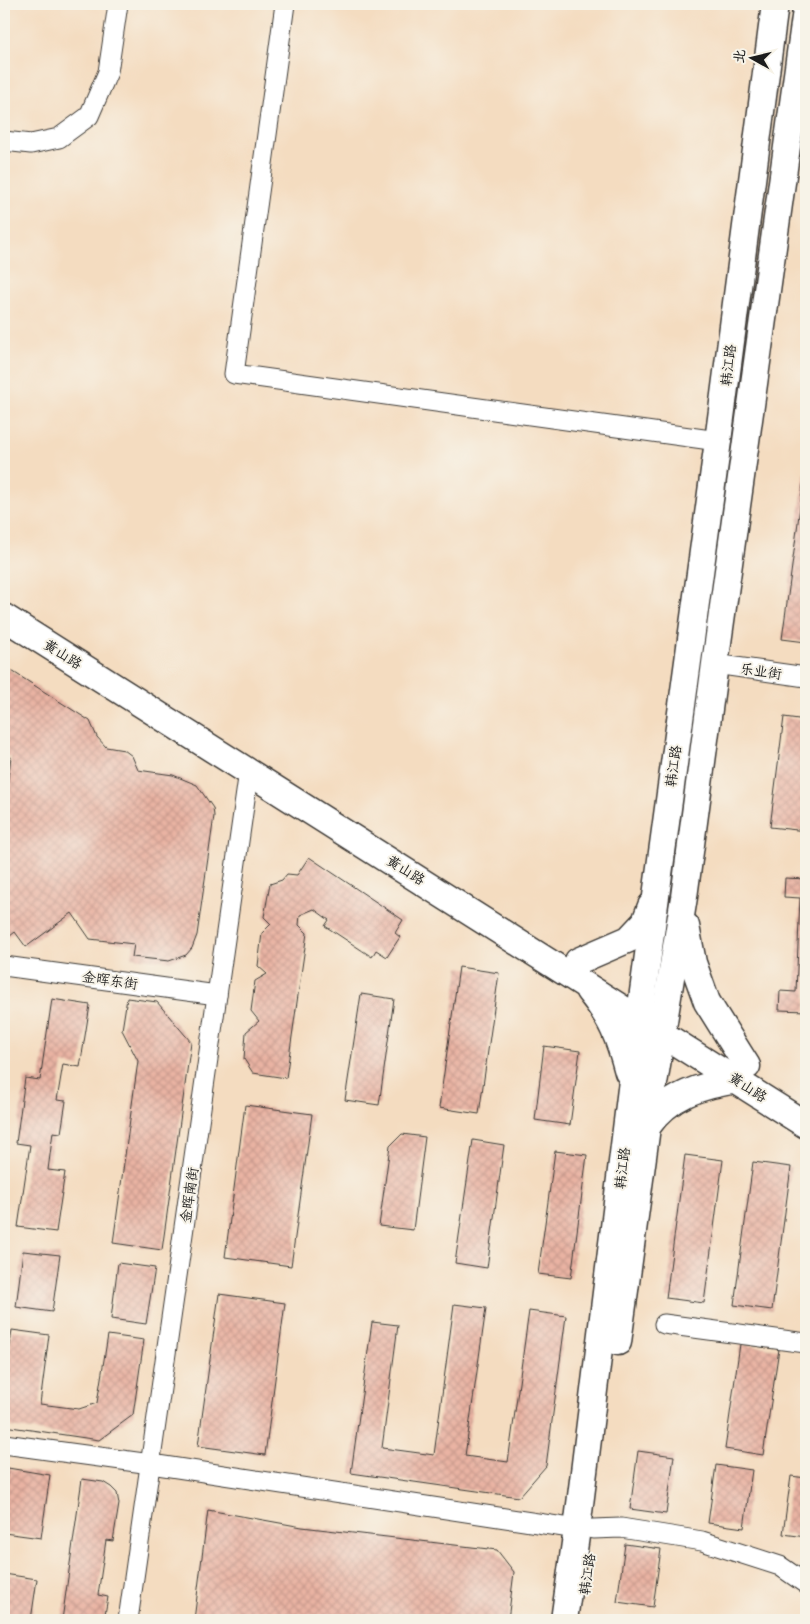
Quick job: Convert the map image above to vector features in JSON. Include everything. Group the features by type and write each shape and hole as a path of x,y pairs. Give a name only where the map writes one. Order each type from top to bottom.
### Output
{"street":[{"path":"4,141 31,144 60,138 89,116 108,72 118,4"},
{"path":"285,4 234,374 718,441"},
{"name":"韩江路","path":"581,1620 585,1529 641,1009 775,4"},
{"name":"韩江路","path":"564,1620 585,1529 684,897 806,10"},
{"name":"黄山路","path":"4,597 578,970"},
{"name":"黄山路","path":"4,616 249,770 578,970 743,1073 806,1104"},
{"name":"乐业街","path":"715,664 806,677"},
{"name":"金晖南街","path":"128,1620 249,770"},
{"path":"632,1087 619,1040 602,1007 578,970 629,939 645,922 656,891"},
{"path":"647,1127 656,1113 680,1096 743,1073 707,1002 693,963 686,928 684,897"},
{"name":"金晖东街","path":"4,966 217,995"},
{"name":"黄山路","path":"743,1073 806,1125"},
{"path":"664,1324 806,1343"},
{"path":"4,1444 585,1529 621,1528 702,1541 780,1566 806,1584"}],"building":[{"path":"806,471 806,642 782,639"},
{"path":"4,666 90,721 97,737 106,747 124,750 132,756 138,770 173,775 197,785 213,808 214,816 197,935 192,948 186,955 169,961 132,957 134,944 90,939 72,913 26,947 15,932 4,941 4,785 7,785 11,757 4,757"},
{"path":"784,717 806,720 806,831 770,827"},
{"path":"309,857 403,920 395,933 400,937 387,957 376,950 372,957 325,926 329,920 314,909 300,915 299,925 307,933 286,1078 253,1073 244,1059 246,1032 259,1021 251,1011 255,981 267,974 258,966 262,933 271,924 264,917 270,884 282,880 287,874 297,875"},
{"path":"785,878 806,879 806,1011 779,1010 780,991 796,992 800,898 784,897"},
{"path":"459,967 499,973 479,1114 439,1108"},
{"path":"361,994 394,999 379,1105 345,1100"},
{"path":"127,998 157,1002 191,1042 162,1250 113,1243 138,1061 122,1030"},
{"path":"52,999 90,1005 80,1067 63,1064 57,1100 66,1101 61,1133 53,1132 48,1170 65,1172 56,1232 18,1227 30,1145 16,1143 25,1078 40,1080"},
{"path":"544,1046 580,1051 570,1125 535,1120"},
{"path":"245,1105 312,1114 291,1266 225,1257"},
{"path":"402,1134 425,1137 413,1230 379,1226 390,1146"},
{"path":"473,1140 504,1145 487,1268 455,1263"},
{"path":"555,1151 587,1155 571,1278 538,1274"},
{"path":"685,1155 723,1160 704,1303 666,1298"},
{"path":"753,1162 791,1167 772,1310 734,1305"},
{"path":"23,1251 60,1255 52,1312 16,1307"},
{"path":"118,1263 155,1268 146,1324 111,1319"},
{"path":"219,1294 285,1303 265,1455 198,1446"},
{"path":"454,1304 486,1308 465,1456 508,1462 529,1311 566,1316 546,1466 519,1497 351,1473 372,1322 398,1325 382,1448 434,1455"},
{"path":"12,1330 49,1335 40,1404 79,1409 97,1403 108,1335 144,1340 133,1415 99,1440 4,1426 4,1388"},
{"path":"740,1344 779,1349 763,1455 725,1449"},
{"path":"638,1451 674,1456 666,1514 630,1509"},
{"path":"716,1465 752,1470 744,1528 708,1523"},
{"path":"8,1468 50,1475 41,1538 4,1533 4,1496"},
{"path":"791,1476 806,1478 806,1537 783,1534"},
{"path":"82,1479 103,1482 111,1487 117,1493 119,1504 113,1541 106,1540 98,1595 108,1597 104,1620 62,1620"},
{"path":"208,1510 302,1527 497,1550 514,1572 508,1620 194,1620"},
{"path":"625,1544 661,1549 653,1607 617,1602"},
{"path":"4,1574 37,1579 31,1620 4,1620"}]}
